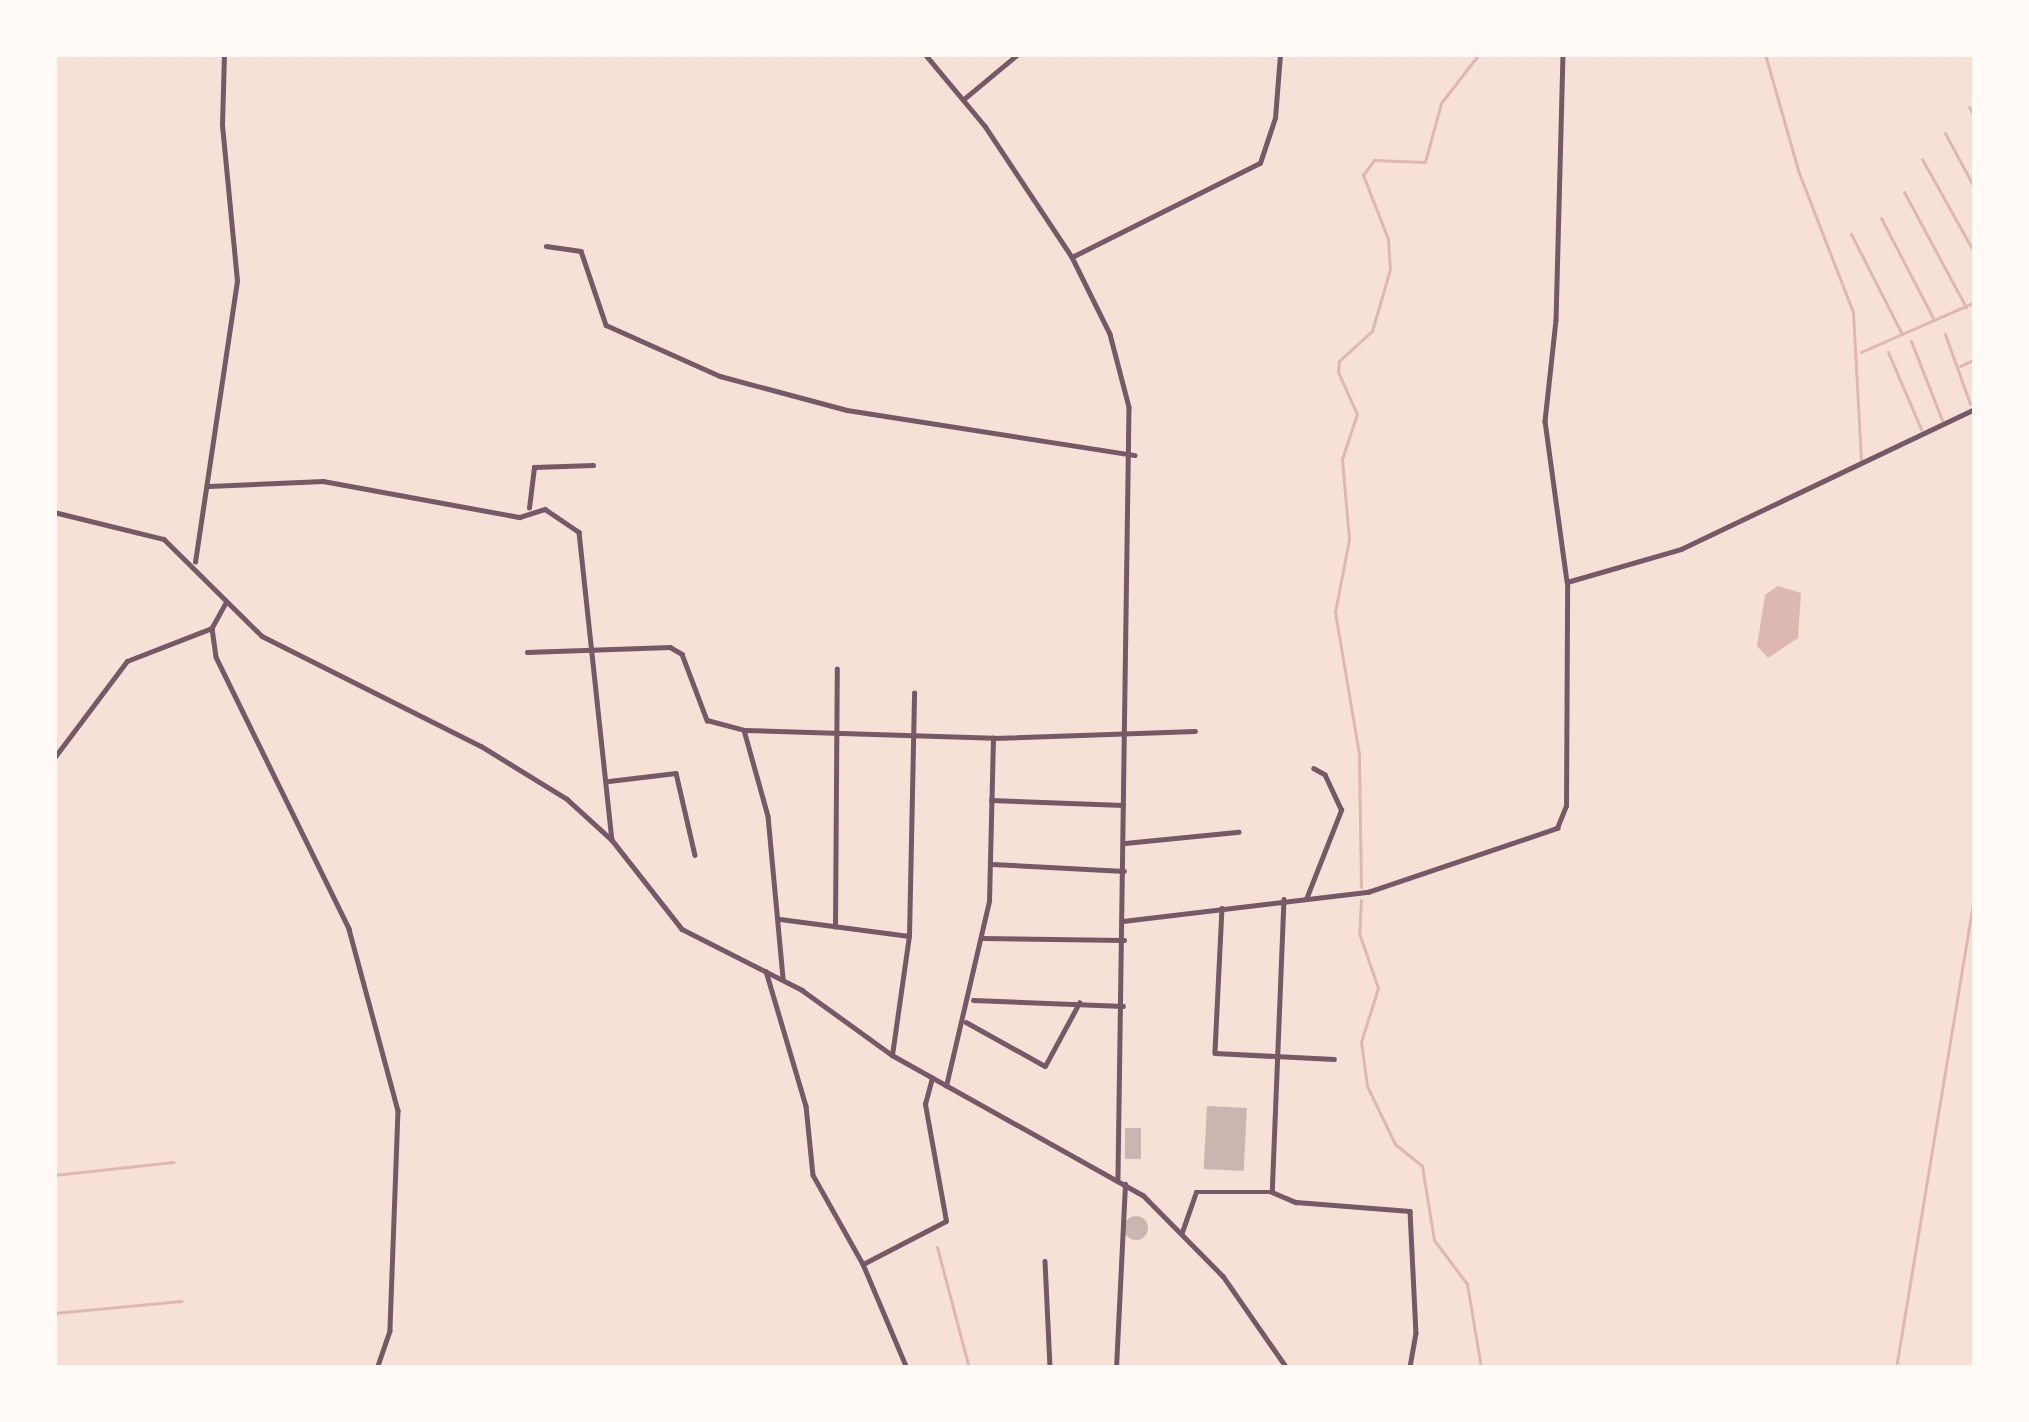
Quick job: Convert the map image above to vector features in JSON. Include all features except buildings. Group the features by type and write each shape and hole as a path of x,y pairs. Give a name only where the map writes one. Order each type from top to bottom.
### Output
{"street":[{"path":"194,562 237,281 222,125 224,54"},
{"path":"925,54 964,99 1072,257 1110,334 1134,455 1116,1368"},
{"path":"964,99 1018,54"},
{"path":"1072,257 1260,163 1274,118 1280,54"},
{"path":"1123,922 1368,892 1502,853 1564,820 1567,582 1545,421 1556,320 1563,54"},
{"path":"545,246 581,250 606,325 720,376 847,410 1134,455"},
{"path":"1567,582 1681,549 1975,409"},
{"path":"209,486 323,481 446,508 520,517 529,508 534,467 593,465"},
{"path":"529,508 544,509 584,537 612,840"},
{"path":"54,512 150,532 194,562 226,603 294,655 481,746 567,799 612,840 671,920 783,979 892,1054 1121,1182 1182,1232 1287,1368"},
{"path":"226,603 212,628 216,657 349,928 398,1110 392,1309 377,1368"},
{"path":"54,758 128,661 212,628"},
{"path":"527,652 670,647 682,654 707,720 744,730 992,738 1129,738 1196,731"},
{"path":"835,927 837,669"},
{"path":"892,1054 909,936 914,693"},
{"path":"744,730 768,816 783,979"},
{"path":"946,1086 982,938 990,864 992,738"},
{"path":"1306,899 1341,810 1325,775 1314,770"},
{"path":"609,781 676,773 695,855"},
{"path":"991,800 1126,805"},
{"path":"1125,843 1238,832"},
{"path":"990,864 1124,872"},
{"path":"1272,1192 1285,899"},
{"path":"1222,908 1216,1053 1334,1059"},
{"path":"780,919 909,936"},
{"path":"982,938 1124,940"},
{"path":"766,971 806,1106 813,1175 863,1264 907,1368"},
{"path":"970,1000 1123,1006"},
{"path":"965,1022 1045,1066 1079,1003"},
{"path":"863,1264 946,1221 926,1105 932,1078"},
{"path":"1182,1232 1196,1192 1272,1192 1296,1202 1410,1211 1416,1333 1410,1368"},
{"path":"1046,1261 1050,1368"}],"shaded area":[{"path":"1778,586 1801,593 1798,638 1768,658 1757,646 1765,595"}],"waterway":[{"path":"1361,887 1359,754 1335,612 1349,539 1342,459 1357,414 1338,372 1339,361 1372,331 1390,269 1388,239 1363,175 1374,160 1425,162 1441,103 1479,54"},
{"path":"1765,54 1799,173 1853,312 1861,461"},
{"path":"1969,107 1975,118"},
{"path":"1945,133 1975,189"},
{"path":"1922,159 1975,254"},
{"path":"1904,192 1966,307"},
{"path":"1881,218 1933,318"},
{"path":"1851,234 1902,334"},
{"path":"1861,352 1975,302"},
{"path":"1945,334 1970,404"},
{"path":"1911,341 1942,420"},
{"path":"1888,352 1921,429"},
{"path":"1960,366 1975,359"},
{"path":"1896,1368 1975,890"},
{"path":"1361,900 1359,933 1378,988 1361,1042 1367,1086 1395,1144 1422,1166 1434,1240 1467,1284 1481,1368"},
{"path":"54,1175 173,1162"},
{"path":"937,1247 969,1368"},
{"path":"54,1313 181,1301"}]}
